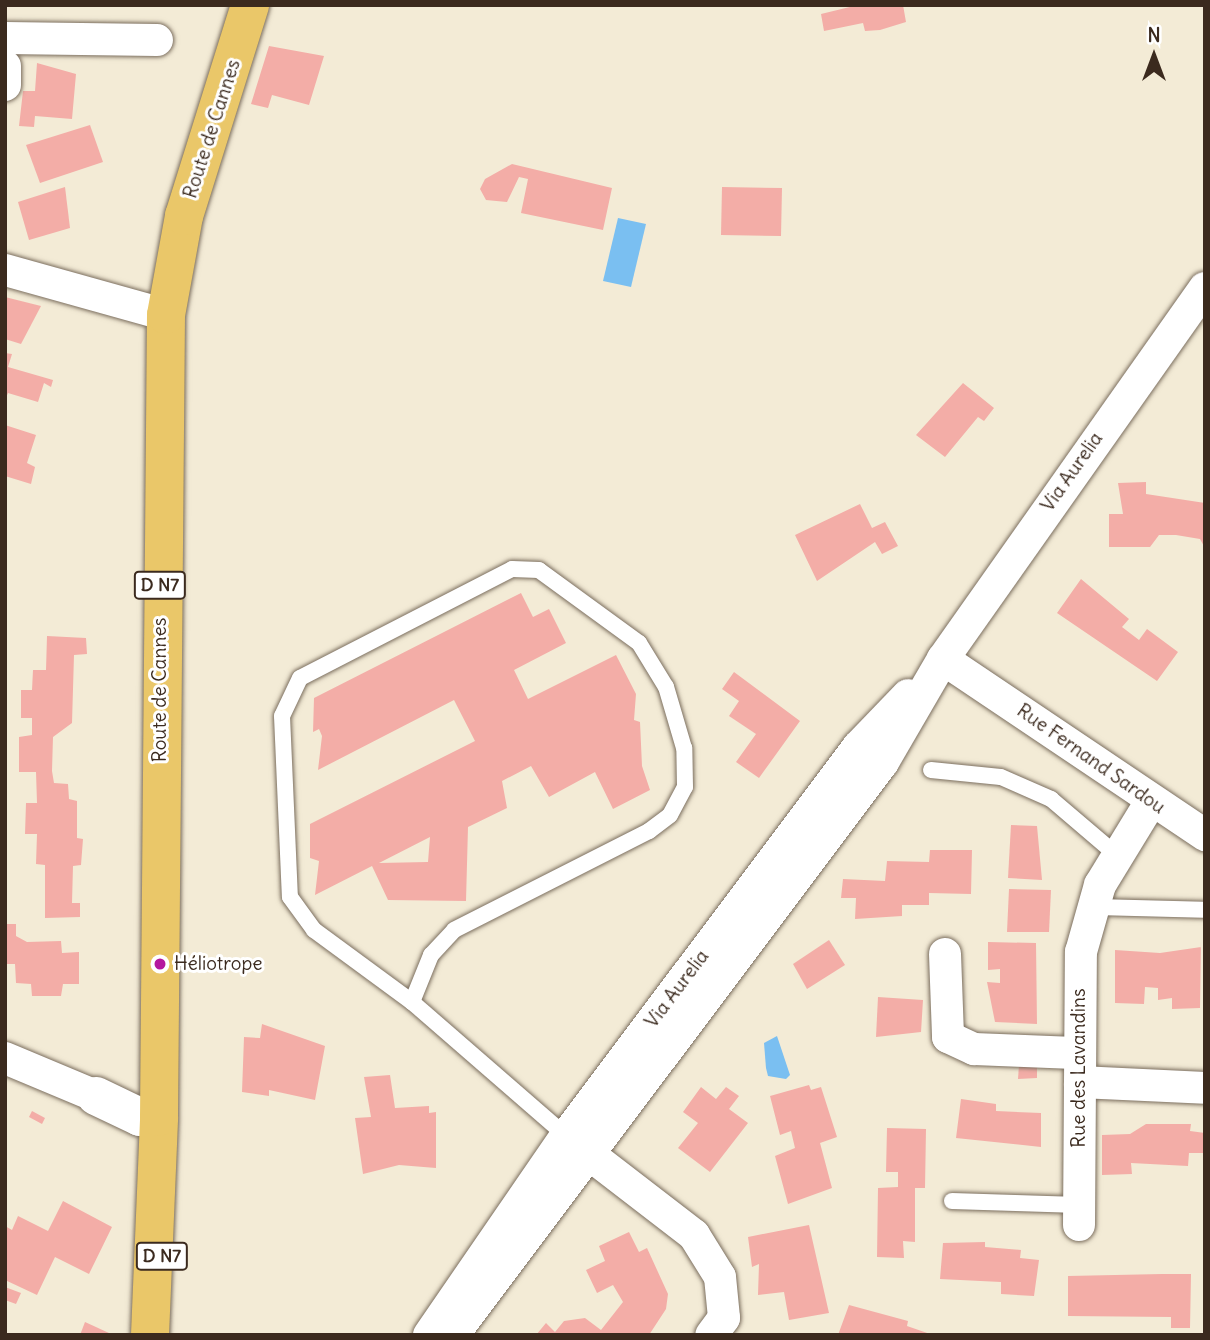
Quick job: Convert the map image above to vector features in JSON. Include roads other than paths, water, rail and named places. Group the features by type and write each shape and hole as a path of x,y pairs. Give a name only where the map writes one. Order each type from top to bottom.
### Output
{"main road":[{"name":"Route de Cannes","path":"150,1335 159,1117 166,315 184,216 250,5"},
{"name":"Route de Cannes","path":"158,1177 166,1335"}],"street":[{"path":"5,38 157,40"},
{"path":"5,66 5,86"},
{"path":"5,270 166,315"},
{"name":"Via Aurelia","path":"429,1335 883,762 943,659 1205,288"},
{"name":"Rue Fernand Sardou","path":"943,659 1052,727 1150,803 1205,835"},
{"name":"Rue des Lavandins","path":"1079,1215 1078,1068 1081,952 1094,907 1118,856 1150,803"},
{"path":"945,954 948,1037 974,1049 1205,1088"},
{"path":"5,1058 140,1117 159,1117"},
{"path":"577,1146 694,1235 720,1278 724,1318 711,1335"},
{"name":"Via Aurelia","path":"453,1335 577,1146"}],"lane":[{"path":"412,1002 431,955 454,930 649,831 670,815 685,787 684,748 666,687 639,643 539,569 512,569 300,678 282,716 290,897 314,930 412,1002 577,1146"},
{"path":"932,770 1001,777 1051,799 1118,856"},
{"path":"1094,907 1205,909"},
{"path":"952,1201 1079,1215"}],"water":[{"path":"618,218 646,224 631,287 603,281"},
{"path":"777,1036 790,1075 786,1079 768,1076 766,1068 764,1043"}],"place":[{"name":"Héliotrope","path":"160,964"}]}
